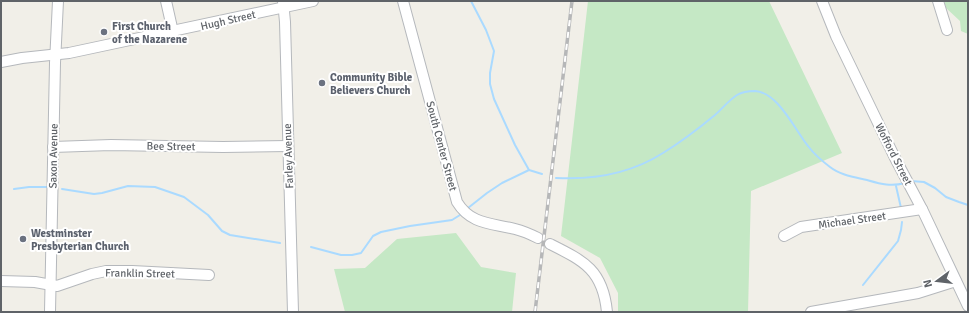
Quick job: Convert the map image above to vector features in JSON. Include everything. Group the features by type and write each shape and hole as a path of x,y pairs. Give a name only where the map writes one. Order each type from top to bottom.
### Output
{"street":[{"name":"Saxon Avenue","path":"50,312 58,1"},
{"path":"166,1 173,32"},
{"name":"Hugh Street","path":"1,62 22,58 69,53 173,32 283,4 313,1"},
{"name":"South Center Street","path":"403,1 458,202 461,208 470,217 476,220 517,229 538,238"},
{"name":"Wofford Street","path":"822,1 836,36 905,178 922,209 968,306"},
{"path":"938,1 948,30"},
{"name":"Farley Avenue","path":"283,4 293,312"},
{"name":"Bee Street","path":"54,147 111,145 223,147 288,146"},
{"name":"Michael Street","path":"784,236 801,227 922,209"},
{"path":"550,244 583,262 593,272 601,284 607,312"},
{"name":"Franklin Street","path":"1,281 60,285 92,274 106,271 209,275"},
{"path":"811,312 918,293 956,281"}],"green space":[{"path":"588,1 769,1 842,153 751,191 748,312 618,312 618,293 600,258 561,236"},
{"path":"944,1 968,1 968,34 961,31 960,21 946,8"},
{"path":"456,233 481,267 516,273 512,312 345,312 334,269 365,268 397,239"}],"waterway":[{"path":"471,1 486,30 494,51 490,73 490,84 494,99 515,145 529,170"},
{"path":"556,178 598,177 625,171 638,166 663,153 683,140 715,115 737,95 755,91 763,93 771,98 785,113 810,149 834,170 881,184 895,185 905,183"},
{"path":"468,208 502,183 529,170 542,174"},
{"path":"911,181 924,182 935,188 946,197 968,205"},
{"path":"62,189 94,194 128,186 155,187 184,197 208,215 222,231 230,235 280,243"},
{"path":"896,186 901,208"},
{"path":"14,189 47,187"},
{"path":"311,247 341,255 352,255 361,253 373,236 381,232 452,220 460,215"},
{"path":"863,285 898,241 902,222"}],"railway":[{"path":"535,312 572,1"}],"place":[{"name":"First Church of the Nazarene","path":"104,32"},
{"name":"Community Bible Believers Church","path":"322,83"},
{"name":"Westminster Presbyterian Church","path":"23,239"}]}
